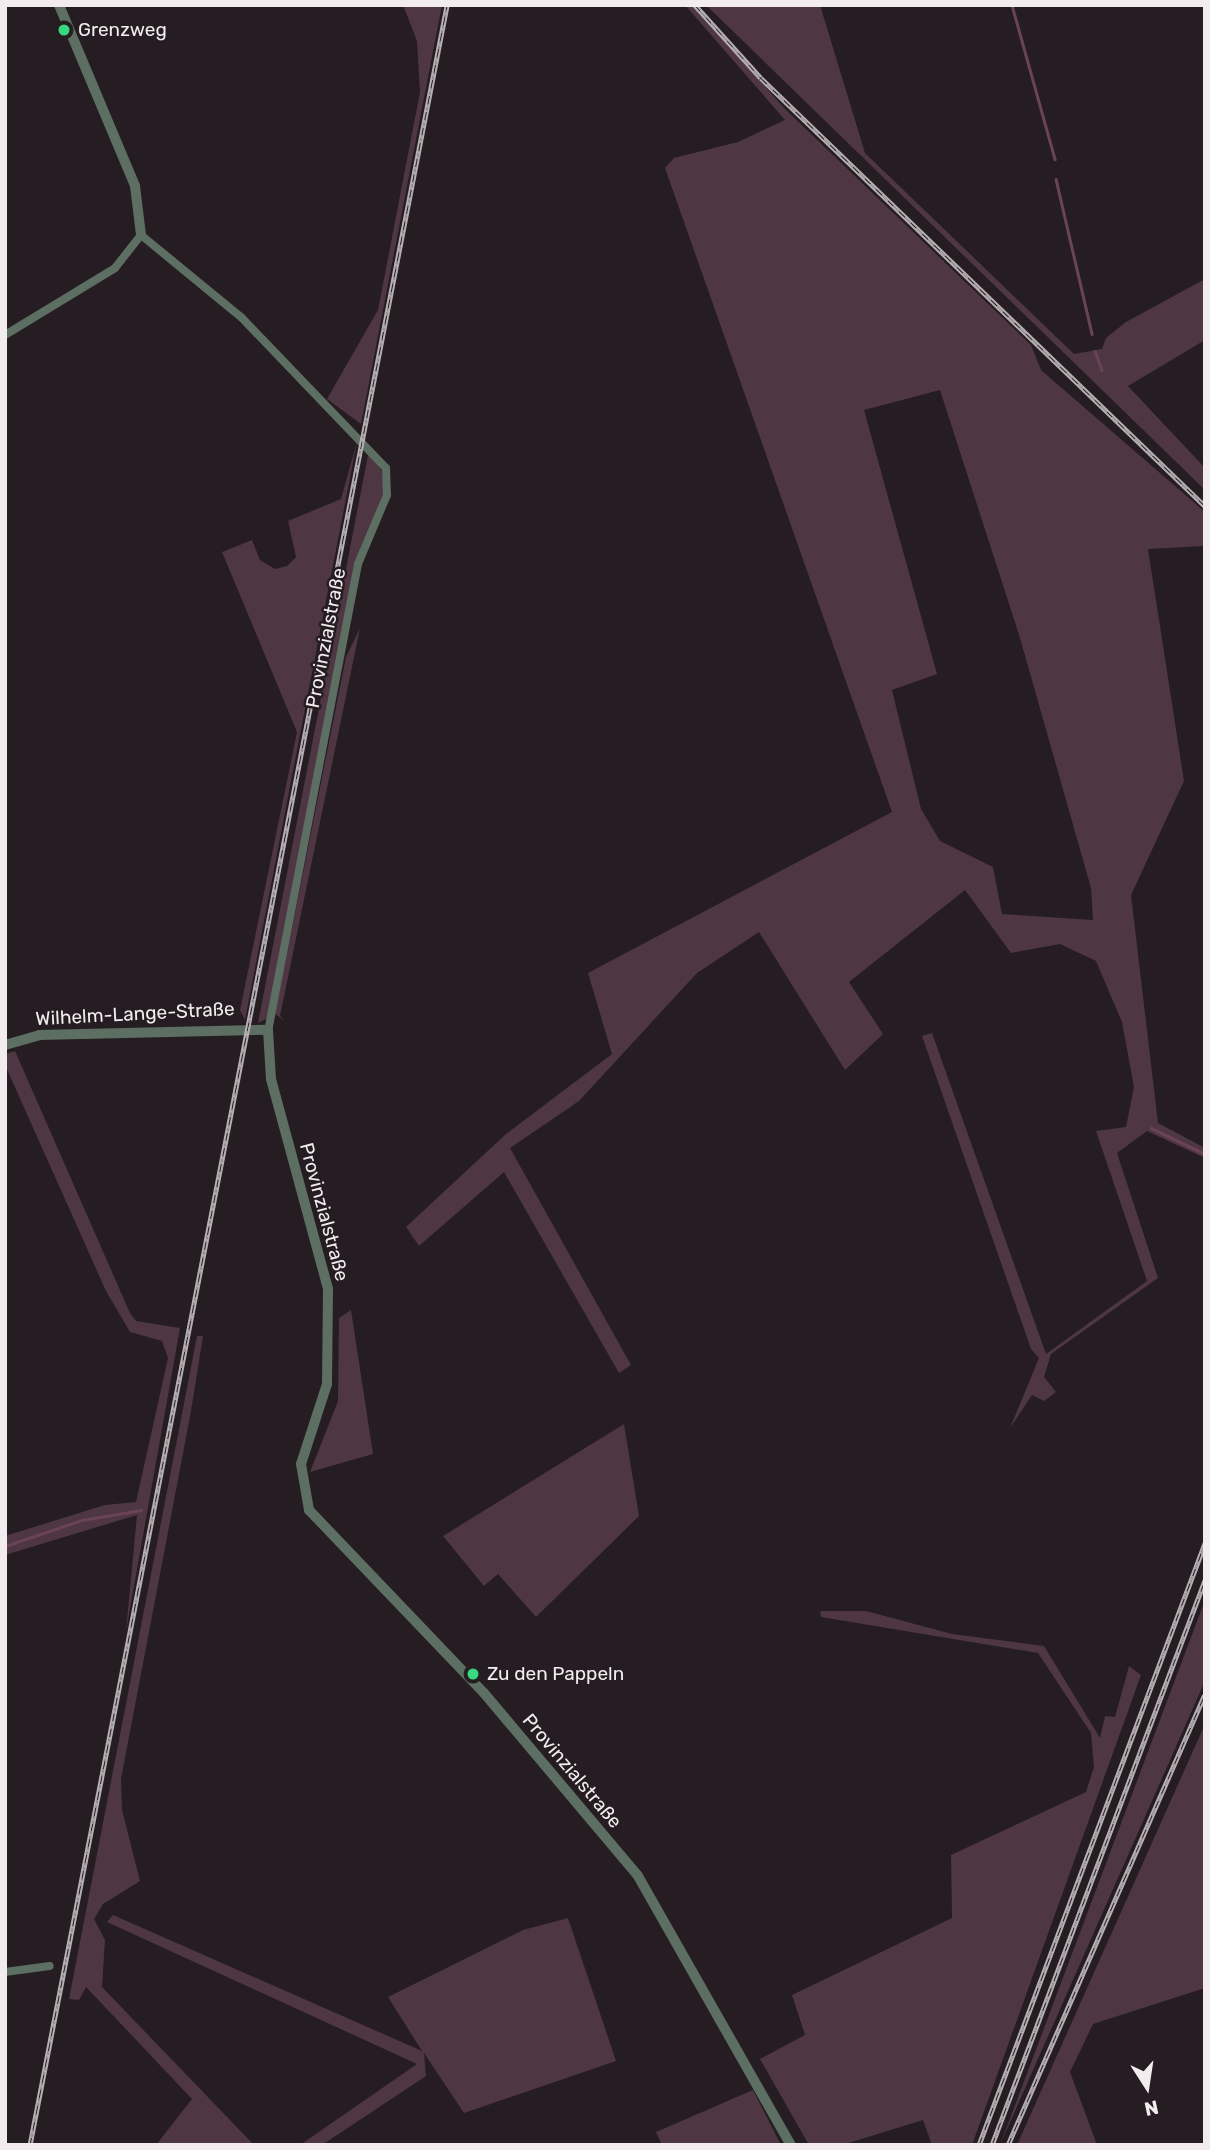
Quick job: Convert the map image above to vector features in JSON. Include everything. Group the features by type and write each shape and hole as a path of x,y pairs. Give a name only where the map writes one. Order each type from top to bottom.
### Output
{"street":[{"path":"5,335 115,268 141,235 135,186 59,5"},
{"name":"Provinzialstraße","path":"141,235 242,318 378,454 388,478 358,564 268,1030 271,1079 328,1299 327,1384 301,1464 309,1510 461,1667 638,1876 792,2145"},
{"name":"Wilhelm-Lange-Straße","path":"5,1045 39,1035 268,1030"},
{"path":"5,1972 50,1966"}],"shaded area":[{"path":"403,5 442,5 361,424 327,399 378,310 420,92 417,41"},
{"path":"685,5 693,5 784,108 1031,345 1041,370 1205,512 1205,546 1148,549 1184,781 1131,895 1158,1123 1205,1148 1205,1158 1147,1131 1117,1153 1158,1278 1051,1354 1044,1377 1056,1392 1044,1401 1032,1395 1010,1428 1039,1358 1031,1349 922,1036 932,1033 1046,1354 1147,1281 1096,1131 1126,1127 1134,1087 1122,1022 1096,961 1060,944 1011,953 965,890 849,982 883,1034 845,1070 759,932 697,973 579,1101 510,1148 631,1365 619,1373 504,1172 419,1246 406,1227 506,1134 612,1054 588,973 892,812 665,168 674,158 738,142 785,120","holes":["940,390 1020,638 1091,888 1093,920 1002,914 993,867 940,841 921,809 892,690 937,674 864,410"]},
{"path":"706,5 820,5 865,153 1074,354 1102,349 1106,338 1126,322 1205,279 1205,340 1128,386 1205,468 1205,490"},
{"path":"357,442 245,1020 240,1010 297,732 222,552 252,540 260,560 275,569 287,566 296,557 288,521 341,499"},
{"path":"369,450 383,473 384,492 354,570 268,1018 258,1023"},
{"path":"360,628 280,1016 285,1021 275,1014 346,657"},
{"path":"15,1051 130,1313 136,1321 180,1328 126,1631 137,1515 5,1555 5,1536 105,1505 136,1502 168,1358 162,1341 130,1332 106,1291 5,1065 5,1054"},
{"path":"351,1310 373,1454 310,1472 338,1401 339,1318"},
{"path":"197,1336 203,1336 191,1411 121,1779 122,1810 140,1881 103,1904 94,1919 105,1940 102,1987 254,2145 156,2145 192,2099 86,1987 79,2000 69,1999"},
{"path":"624,1424 639,1516 536,1617 498,1574 484,1586 443,1536"},
{"path":"1205,1600 1205,1681 1000,2145 1055,1999"},
{"path":"820,1611 866,1611 952,1634 1044,1646 1100,1738 1105,1716 1115,1717 1129,1666 1141,1675 972,2145 932,2145 923,2120 842,2145 809,2145 760,2059 805,2035 792,1995 952,1918 951,1855 1086,1792 1094,1767 1091,1733 1038,1653 821,1617"},
{"path":"1205,1724 1205,1988 1093,2024 1070,2072 1097,2145 1017,2145"},
{"path":"113,1915 422,2051 388,1997 523,1930 568,1918 616,2061 464,2113 424,2053 426,2076 322,2145 300,2145 417,2064 107,1922"},
{"path":"753,2090 781,2145 662,2145 656,2132"}],"waterway":[{"path":"1012,5 1055,159"},
{"path":"1056,179 1092,334"},
{"path":"1095,351 1102,370"},
{"path":"1151,1128 1205,1154"},
{"path":"5,1546 82,1520 141,1510"}],"railway":[{"path":"30,2145 447,5"},
{"path":"695,5 761,78 1205,506"},
{"path":"979,2145 1205,1543"},
{"path":"992,2145 1205,1580"},
{"path":"1008,2145 1205,1695"}],"place":[{"name":"Grenzweg","path":"64,30"},
{"name":"Zu den Pappeln","path":"473,1674"}]}
